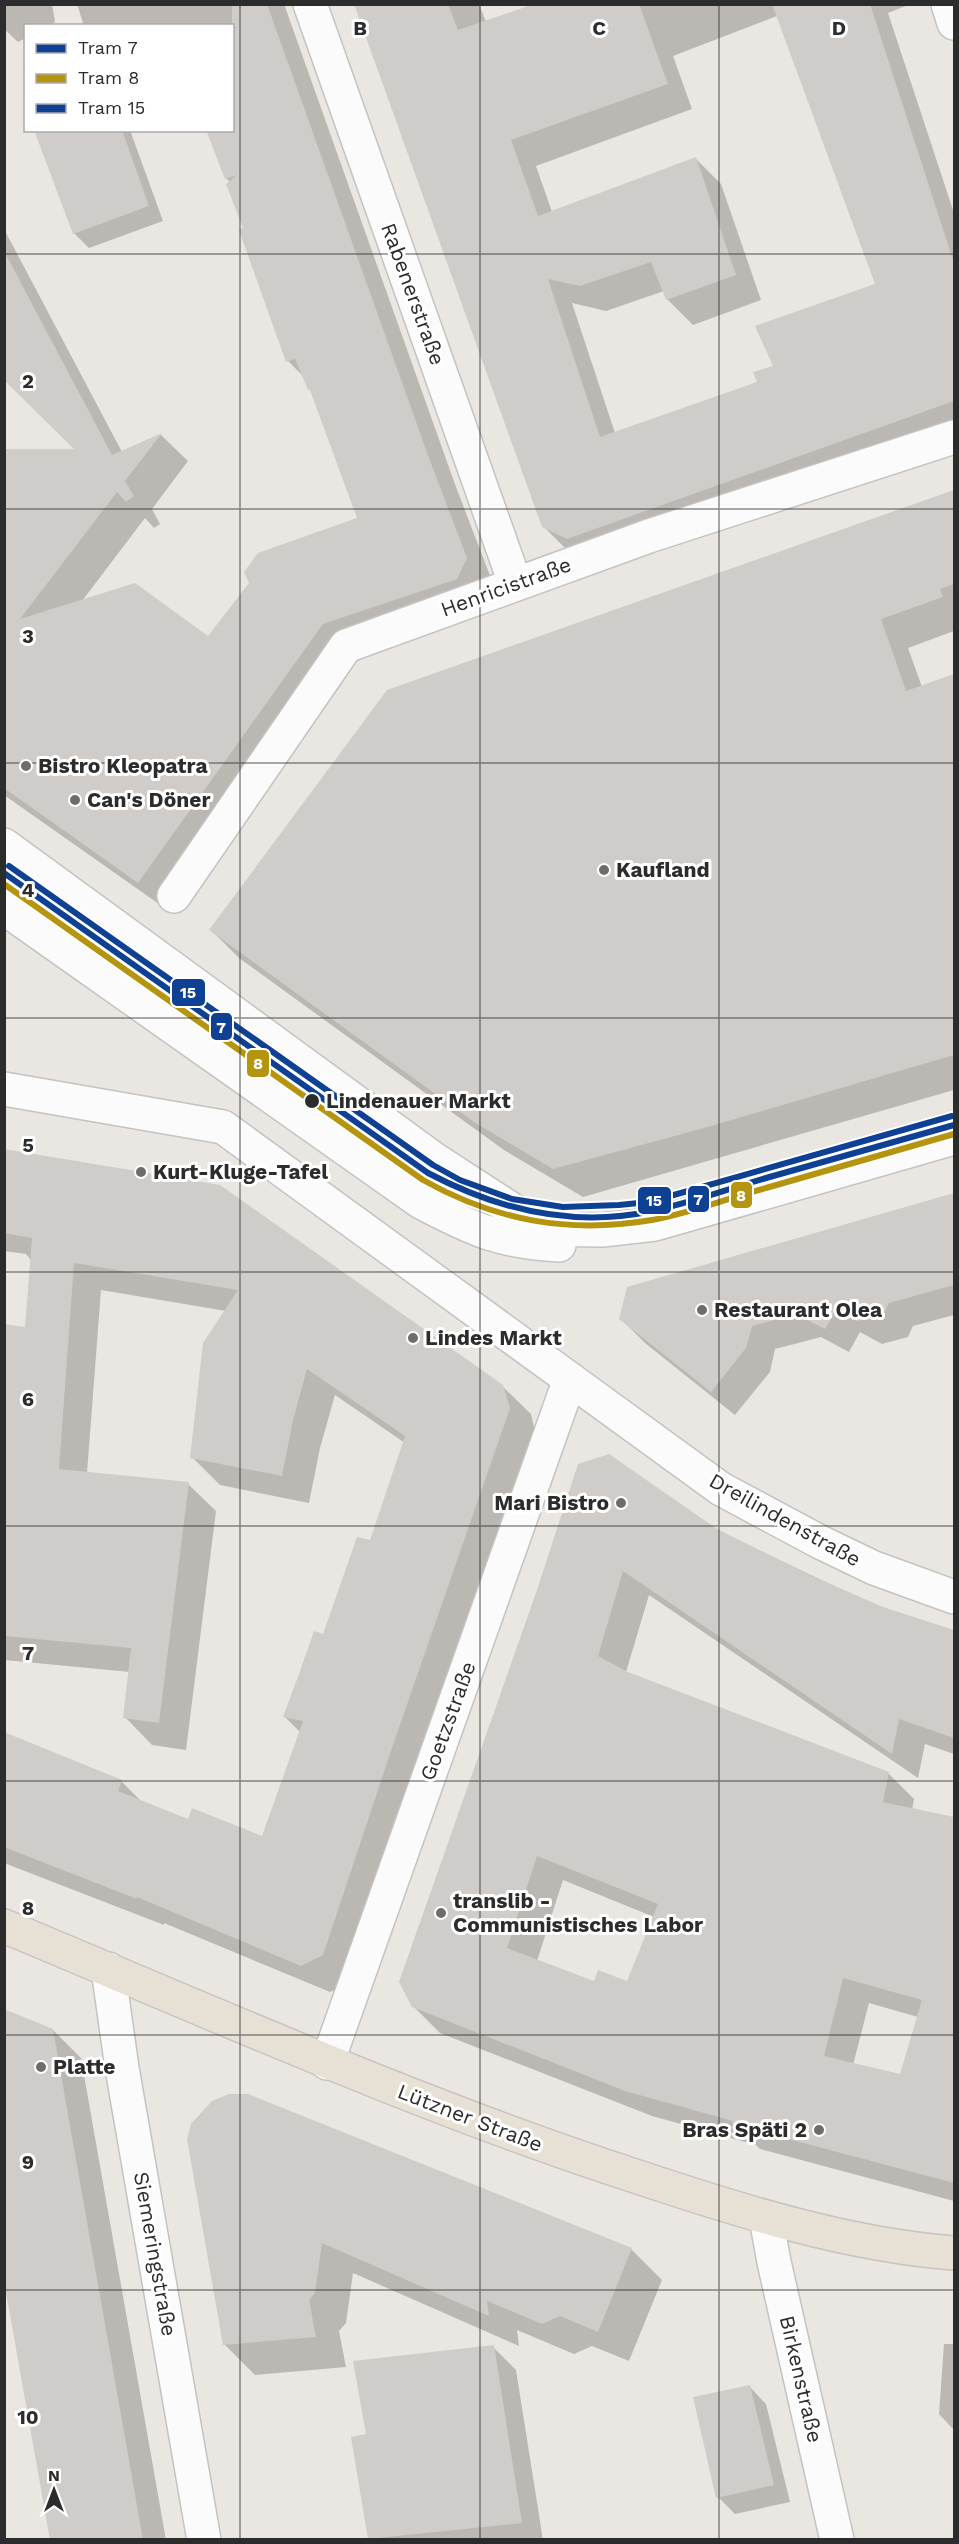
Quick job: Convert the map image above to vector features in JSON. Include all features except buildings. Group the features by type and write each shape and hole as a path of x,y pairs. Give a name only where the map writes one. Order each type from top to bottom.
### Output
{"main road":[{"name":"Lützner Straße","path":"4,1926 327,2063 559,2151 766,2218 851,2237 954,2253"}],"street":[{"name":"Rabenerstraße","path":"310,4 515,583"},
{"path":"948,4 954,23"},
{"name":"Henricistraße","path":"174,896 346,646 650,536 954,437"},
{"path":"4,845 434,1159 511,1209 549,1237"},
{"path":"4,873 428,1173 460,1192 511,1209"},
{"path":"4,908 421,1202 472,1228 502,1238 549,1237 655,1224 954,1138"},
{"path":"4,1089 222,1127 570,1378"},
{"name":"Dreilindenstraße","path":"570,1378 722,1489 863,1563 954,1597"},
{"name":"Goetzstraße","path":"327,2063 570,1378"},
{"name":"Siemeringstraße","path":"108,1969 122,2067 204,2540"},
{"name":"Birkenstraße","path":"766,2218 837,2540"}],"tram line":[{"name":"15","path":"9,866 433,1165 460,1180 512,1199 563,1207 649,1202 952,1116"},
{"name":"7","path":"4,873 428,1173 454,1186 509,1206 565,1216 623,1216 652,1211 954,1125"},
{"name":"8","path":"4,884 423,1180 478,1206 506,1214 534,1221 562,1224 621,1224 652,1220 954,1134"}],"place":[{"name":"Bistro Kleopatra","path":"26,766"},
{"name":"Can's Döner","path":"75,800"},
{"name":"Kaufland","path":"604,870"},
{"name":"Lindenauer Markt","path":"312,1101"},
{"name":"Kurt-Kluge-Tafel","path":"141,1172"},
{"name":"Restaurant Olea","path":"702,1310"},
{"name":"Lindes Markt","path":"413,1338"},
{"name":"Mari Bistro","path":"621,1503"},
{"name":"translib - Communistisches Labor","path":"441,1913"},
{"name":"Platte","path":"41,2067"},
{"name":"Bras Späti 2","path":"819,2130"}]}
